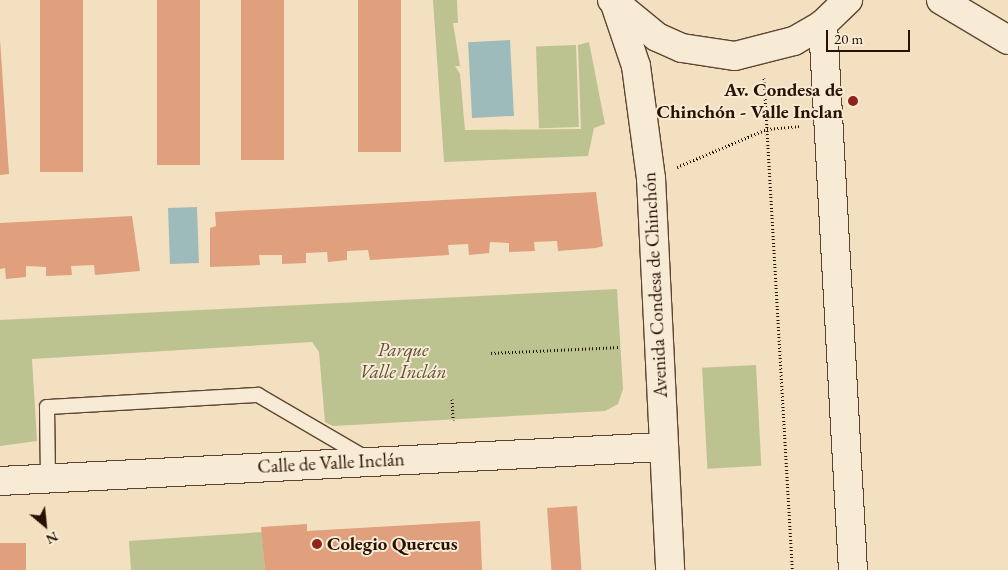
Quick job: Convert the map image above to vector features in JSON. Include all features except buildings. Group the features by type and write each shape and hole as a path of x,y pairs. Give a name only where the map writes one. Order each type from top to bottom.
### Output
{"street":[{"path":"614,2 657,37 682,48 735,56 762,52 794,42 823,24 848,0"},
{"path":"942,0 1008,40"},
{"name":"Avenida Condesa de Chinchón","path":"614,2 636,66 651,178 670,570"},
{"path":"823,24 852,570"},
{"name":"Calle de Valle Inclán","path":"0,481 663,447"}],"lane":[{"path":"48,478 47,407 258,395 372,461"}],"path":[{"path":"762,52 792,570"},
{"path":"651,178 767,129 828,122"},
{"path":"491,353 620,347"},
{"path":"452,399 453,420"}],"green space":[{"path":"433,0 457,0 458,23 453,23 460,66 455,66 460,74 465,130 581,129 578,45 589,42 605,124 594,128 588,156 444,162"},
{"path":"576,45 579,127 539,128 536,46"},
{"name":"Parque Valle Inclán","path":"617,289 623,389 618,404 605,411 333,426 325,422 319,352 312,342 32,359 37,441 0,446 0,320"},
{"path":"756,365 761,466 707,469 702,368"},
{"path":"262,532 265,570 131,570 129,541"}],"water":[{"path":"510,40 514,116 472,118 468,42"},
{"path":"197,207 199,263 170,264 168,208"}],"place":[{"name":"Av. Condesa de Chinchón - Valle Inclan","path":"853,101"},
{"name":"Colegio Quercus","path":"317,544"}]}
